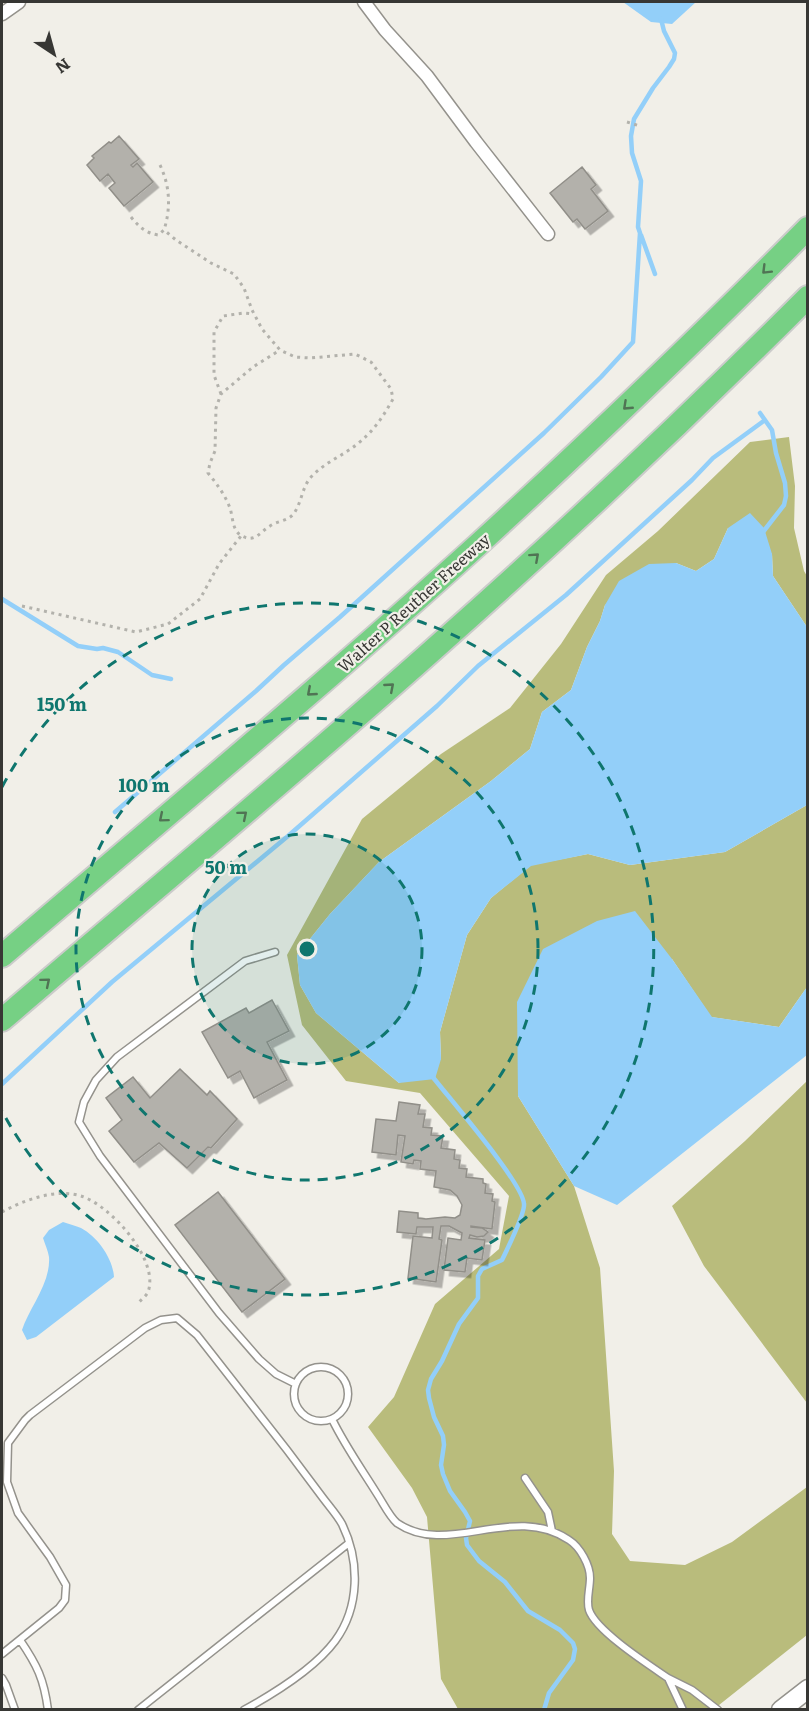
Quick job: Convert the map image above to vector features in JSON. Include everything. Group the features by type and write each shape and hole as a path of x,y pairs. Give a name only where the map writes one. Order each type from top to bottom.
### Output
{"highway":[{"name":"Walter P Reuther Freeway","path":"2,956 351,657 480,543 640,394 807,228"},
{"path":"2,1020 310,758 445,639 630,470 807,297"}],"main road":[{"path":"781,1710 807,1689"}],"street":[{"path":"2,14 19,2"},
{"path":"364,2 385,30 426,76 549,234"}],"lane":[{"path":"275,952 245,961 117,1057 96,1080 84,1102 79,1122 100,1156 219,1313 259,1359 276,1374 296,1384"},
{"path":"2,1654 66,1600 66,1584 50,1557 18,1513 7,1482 8,1443 30,1415 145,1328 161,1320 177,1318 196,1335 341,1522 349,1543 356,1574 354,1597 346,1621 335,1641 289,1682 244,1710"},
{"path":"323,1366 331,1368 345,1379 349,1395 347,1404 342,1412 332,1419 316,1421 300,1411 294,1394 296,1384 307,1371 323,1366"},
{"path":"332,1419 395,1522 415,1533 439,1536 505,1526 529,1525 552,1531 570,1540 583,1555 591,1576 588,1597 590,1610 596,1621 624,1648 668,1678 692,1690 718,1710"},
{"path":"525,1478 548,1512 552,1531"},
{"path":"138,1710 349,1543"},
{"path":"20,1640 40,1672 45,1687 48,1710"},
{"path":"2,1678 15,1710"},
{"path":"668,1678 683,1710"}],"path":[{"path":"627,122 640,126"},
{"path":"131,217 140,228 152,234 158,234 164,230 169,200 165,177 160,165"},
{"path":"164,230 211,263 234,274 244,288 262,329 280,350 295,357 310,358 355,354 371,362 391,389 393,399 384,416 356,446 322,467 310,478 302,492 296,511 290,518 269,526 259,536 250,538 241,536 235,529 230,509 208,473 215,451 216,408 221,394 254,367 280,350"},
{"path":"221,394 214,375 214,332 224,316 244,313 255,315"},
{"path":"22,606 136,632 168,624 200,599 219,564 241,536"},
{"path":"2,1212 32,1199 51,1194 80,1196 98,1204 129,1233 148,1269 150,1282 147,1294 139,1302"}],"green space":[{"path":"789,437 795,486 794,528 807,576 807,627 773,576 772,554 728,528 714,559 696,571 676,563 605,605 571,690 542,712 530,749 491,781 379,862 330,914 297,955 300,985 316,1013 399,1083 441,1059 440,1032 467,935 491,898 531,865 588,854 630,865 725,852 807,805 807,987 779,1027 711,1017 672,959 518,1096 574,1186 600,1268 614,1471 612,1534 630,1561 685,1565 732,1542 807,1487 807,1635 714,1709 458,1709 441,1679 427,1517 412,1488 368,1427 394,1397 435,1304 499,1249 509,1196 420,1093 346,1081 302,1025 287,955 362,819 441,754 510,708 561,644 606,575 658,531 750,442"},
{"path":"807,1081 807,1403 704,1266 672,1206 745,1141"}],"water":[{"path":"623,2 696,2 672,24 651,22"},
{"path":"750,513 764,528 772,554 773,576 807,627 807,805 725,852 630,865 588,854 531,866 491,898 467,935 440,1032 441,1059 435,1079 399,1083 316,1013 300,985 297,955 330,914 379,862 491,781 530,749 542,712 571,690 605,605 619,581 649,564 676,563 696,571 714,559 728,528"},
{"path":"635,911 712,1017 779,1027 807,987 807,1055 617,1205 574,1186 518,1096 517,1002 543,949 597,921"},
{"path":"63,1222 81,1228 99,1243 108,1256 114,1277 36,1337 27,1340 22,1330 43,1286 49,1267 49,1257 43,1238 49,1230"}],"building":[{"path":"119,136 139,159 131,165 133,167 137,163 153,182 124,206 109,188 115,183 108,174 100,181 87,165 94,158 92,156"},
{"path":"582,167 596,185 591,189 608,211 585,229 577,219 573,222 550,193"},
{"path":"272,1000 289,1031 267,1042 287,1080 254,1098 240,1071 228,1078 202,1032 246,1008 249,1013"},
{"path":"180,1069 207,1095 210,1091 237,1119 211,1148 208,1147 187,1168 159,1143 134,1162 109,1131 122,1120 106,1098 133,1077 150,1098"},
{"path":"399,1102 420,1105 418,1114 425,1114 423,1127 432,1128 431,1135 443,1136 441,1148 455,1150 454,1159 460,1160 459,1168 467,1169 466,1177 483,1179 483,1183 486,1184 485,1193 493,1194 492,1201 495,1202 492,1229 471,1226 488,1232 484,1236 470,1235 469,1238 485,1240 482,1260 467,1258 465,1272 444,1270 448,1238 461,1240 462,1233 449,1226 441,1226 439,1239 442,1240 436,1282 408,1278 413,1236 432,1238 433,1227 417,1227 416,1234 397,1232 399,1211 418,1213 418,1218 426,1219 455,1218 460,1215 462,1205 450,1190 434,1187 436,1171 420,1169 421,1161 414,1160 413,1164 401,1162 405,1136 398,1135 396,1155 372,1152 376,1119 396,1121"},
{"path":"218,1192 285,1279 242,1312 175,1225"}],"waterway":[{"path":"115,812 340,617 544,433 633,342 641,181 632,153 631,136 634,119 674,59 675,53 661,19"},
{"path":"641,235 655,274"},
{"path":"760,413 772,430 786,496 784,505 763,532"},
{"path":"2,1084 112,982 288,836 437,706 478,666 566,595 713,458 765,420"},
{"path":"2,599 78,646 118,652 152,675 171,679"},
{"path":"432,1076 512,1178 524,1204 519,1224 502,1260 482,1269 478,1276 478,1298 459,1324 431,1379 428,1390 434,1417 443,1436 441,1465 443,1474 450,1491 470,1521 466,1538 467,1545 479,1561 505,1582 528,1611 560,1630 573,1643 575,1649 573,1660 549,1693 544,1710"}]}
